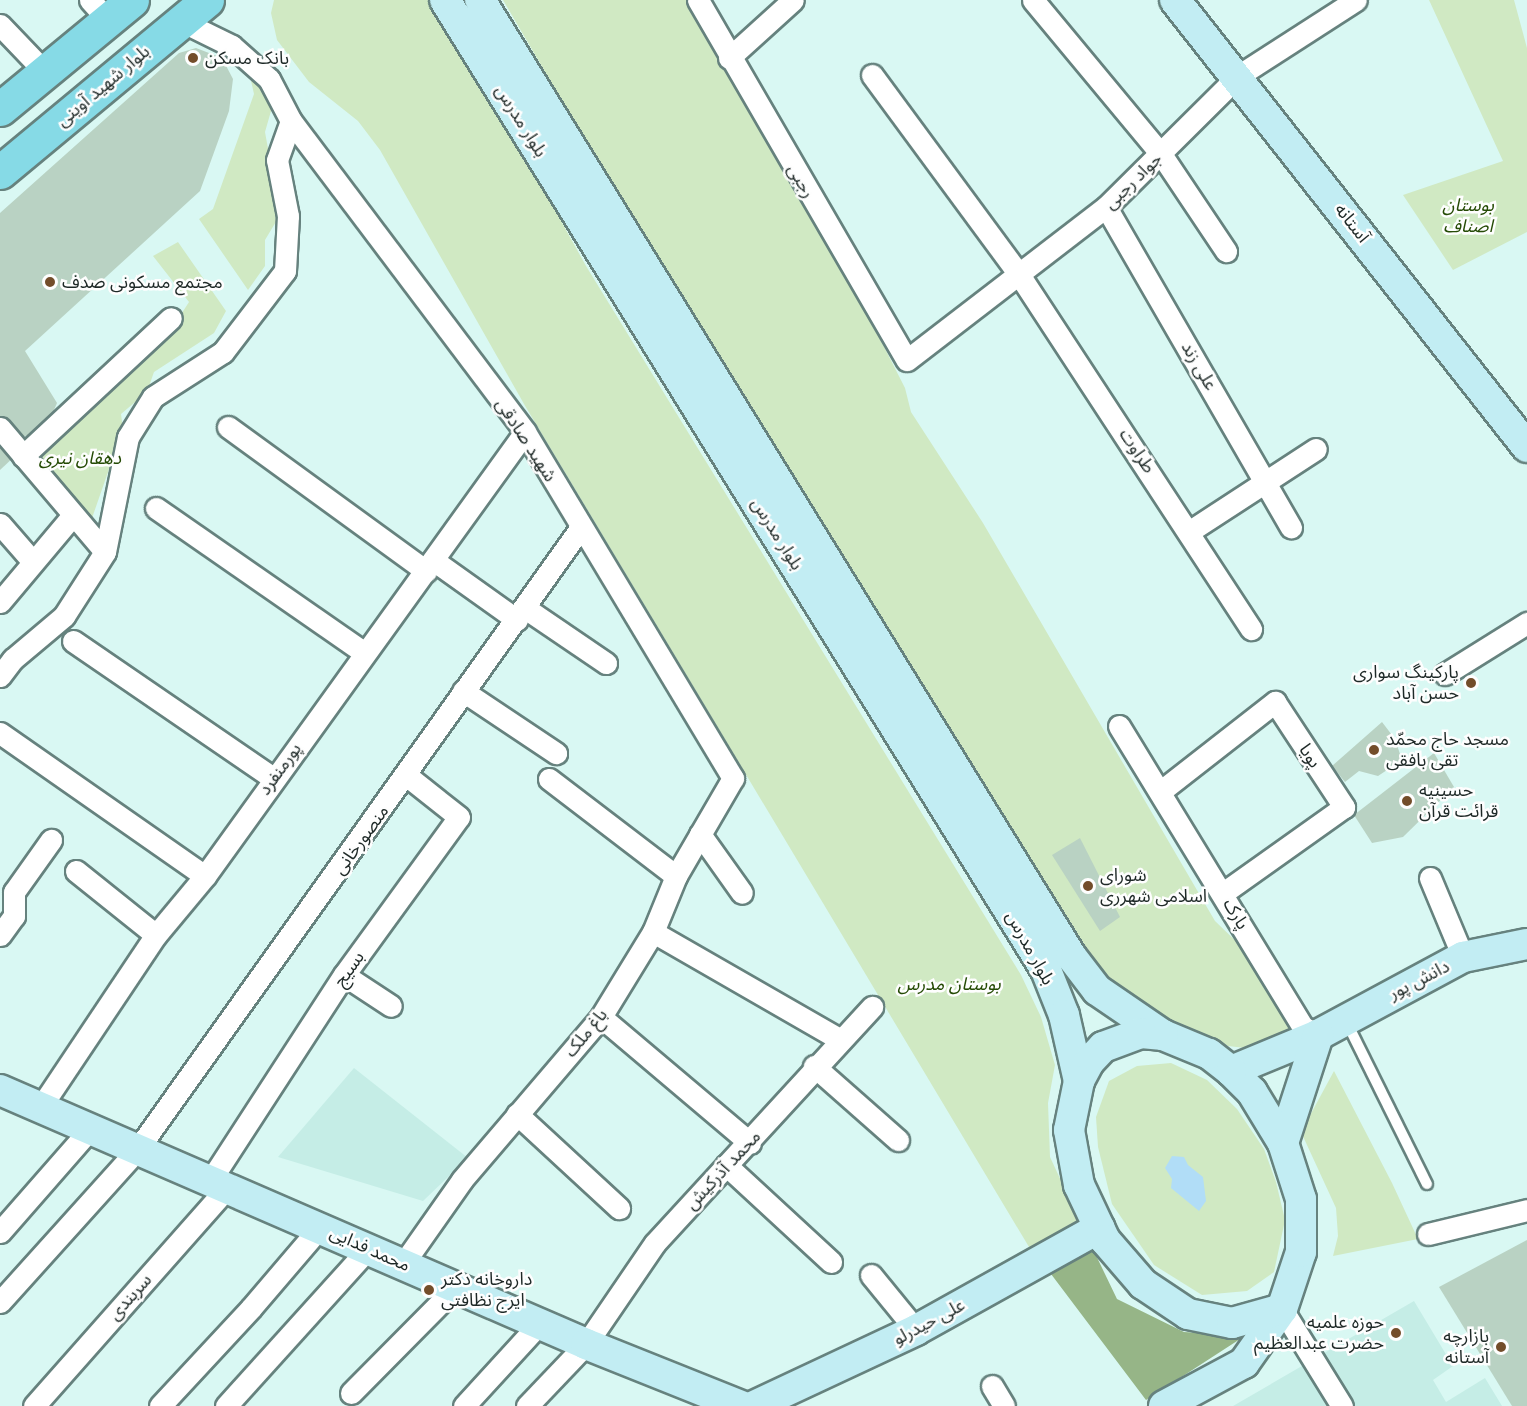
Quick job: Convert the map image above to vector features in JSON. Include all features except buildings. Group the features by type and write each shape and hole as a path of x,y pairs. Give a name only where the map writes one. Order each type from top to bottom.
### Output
{"main road":[{"name":"بلوار شهید آوینی","path":"0,172 207,0"},
{"path":"0,110 45,72 110,7"}],"street":[{"name":"بلوار مدرس","path":"445,0 1046,970 1064,1015 1079,1081"},
{"name":"بلوار مدرس","path":"480,0 1071,956 1097,990 1163,1035"},
{"name":"رجبی","path":"698,0 729,58 907,360"},
{"path":"729,58 793,0"},
{"path":"1033,0 1161,154 1226,251"},
{"name":"آستانه","path":"1175,0 1238,76 1527,447"},
{"name":"جواد رجبی","path":"907,360 1020,276 1106,207 1238,76 1356,0"},
{"name":"شهید صادقی","path":"181,21 232,46 269,79 291,121 525,432 733,778"},
{"path":"0,25 45,72"},
{"name":"طراوت","path":"872,75 1020,276 1190,531 1251,629"},
{"path":"0,676 13,658 64,616 105,552 128,437 153,397 223,352 285,271 288,216 278,160 291,121"},
{"name":"علی زند","path":"1106,207 1268,483 1291,527"},
{"path":"23,456 171,318"},
{"path":"228,426 430,565 606,663"},
{"path":"0,428 105,552"},
{"name":"پورمنفرد","path":"40,1108 156,935 205,876 273,777 525,432"},
{"path":"1190,531 1268,483 1316,449"},
{"path":"156,508 365,653"},
{"path":"0,602 73,515"},
{"path":"0,524 33,562"},
{"name":"منصورخانی","path":"0,1302 137,1150 407,776 463,691 521,614 581,527"},
{"path":"1445,674 1527,623"},
{"path":"73,641 273,777"},
{"path":"463,691 556,753"},
{"name":"پویا","path":"1161,791 1275,702 1344,807 1223,893"},
{"name":"پارک","path":"1119,726 1161,791 1303,1027 1318,1035"},
{"path":"0,733 205,876"},
{"name":"بسیج","path":"218,1184 344,975 459,817 407,776"},
{"name":"باغ ملک","path":"403,1264 462,1180 601,1017 653,932 676,876 733,778"},
{"path":"549,779 676,876"},
{"path":"700,834 742,892"},
{"path":"0,935 14,916 14,892 51,840"},
{"path":"76,871 156,935"},
{"path":"1430,878 1462,957"},
{"path":"653,932 839,1039"},
{"name":"دانش پور","path":"1231,1071 1318,1035 1344,1018 1462,957 1526,946"},
{"path":"344,975 391,1006"},
{"name":"محمد آذرکیش","path":"527,1406 586,1344 655,1243 726,1165 750,1143 814,1066 872,1007"},
{"path":"601,1017 750,1143"},
{"path":"1164,1406 1244,1363 1282,1309 1301,1252 1304,1226 1295,1170 1283,1143 1252,1092 1231,1071 1209,1054 1163,1035 1142,1033 1103,1047 1089,1062 1079,1081 1071,1139 1080,1185 1099,1228 1122,1264 1143,1284 1188,1314 1232,1323 1282,1309"},
{"path":"1283,1143 1318,1035"},
{"path":"814,1066 898,1140"},
{"name":"محمد فدایی","path":"0,1090 92,1128 137,1150 321,1226 586,1344 741,1406"},
{"path":"517,1114 619,1208"},
{"path":"0,1232 92,1128"},
{"path":"726,1165 831,1262"},
{"name":"سربندی","path":"34,1406 218,1184"},
{"path":"1428,1234 1527,1210"},
{"path":"160,1406 251,1308 321,1226"},
{"name":"علی حیدرلو","path":"754,1406 916,1330 1099,1228"},
{"path":"226,1406 369,1248"},
{"path":"872,1275 916,1330"},
{"path":"351,1393 456,1287"},
{"path":"1282,1309 1342,1406"},
{"path":"464,1406 540,1323"},
{"path":"992,1386 1004,1406"}],"lane":[{"path":"1344,1018 1427,1184"}],"shaded area":[{"path":"354,1068 468,1158 423,1201 278,1157"},
{"name":"حوزه علمیه حضرت عبدالعظیم","path":"1414,1301 1453,1366 1433,1380 1446,1402 1485,1378 1502,1406 1233,1406"}],"green space":[{"name":"بوستان مدرس","path":"274,0 428,0 529,163 586,266 1021,975 1041,1017 1055,1065 1048,1103 1050,1157 1083,1228 1032,1252 524,404 380,150 358,121 309,82 277,40 271,13"},
{"path":"503,0 686,0 842,264 905,388 911,412 983,523 1215,921 1243,948 1298,1031 1254,1049 1228,1046 1161,1019 1128,1000 1095,963 558,94"},
{"name":"بوستان اصناف","path":"1429,0 1514,0 1527,48 1527,232 1453,270 1403,195 1503,161"},
{"path":"249,72 266,83 273,104 265,132 280,215 265,240 265,266 248,290 199,219 213,209 254,94"},
{"name":"دهقان نیری","path":"178,242 226,311 214,333 154,372 147,392 121,414 123,429 91,521 36,457 178,319 189,302 153,256"},
{"path":"1171,1063 1207,1080 1237,1109 1264,1149 1276,1182 1285,1220 1274,1272 1247,1291 1202,1295 1154,1265 1112,1204 1098,1147 1096,1117 1109,1081 1137,1066"},
{"path":"1334,1071 1418,1239 1333,1256 1338,1236 1336,1208 1301,1132"},
{"path":"1091,1245 1117,1299 1184,1332 1216,1334 1254,1330 1146,1400 1051,1274"}],"water":[{"path":"1172,1156 1184,1157 1188,1165 1203,1177 1206,1201 1199,1211 1171,1188 1172,1179 1165,1168"}],"place":[{"name":"بانک مسکن","path":"193,58"},
{"name":"مجتمع مسکونی صدف","path":"50,282"},
{"name":"پارکینگ سواری حسن آباد","path":"1471,683"},
{"name":"مسجد حاج محمّد تقی بافقی","path":"1374,750"},
{"name":"حسینیه قرائت قرآن","path":"1407,801"},
{"name":"شورای اسلامی شهرری","path":"1088,886"},
{"name":"داروخانه دکتر ایرج نظافتی","path":"429,1290"},
{"name":"حوزه علمیه حضرت عبدالعظیم","path":"1396,1333"},
{"name":"بازارچه آستانه","path":"1501,1347"}]}
